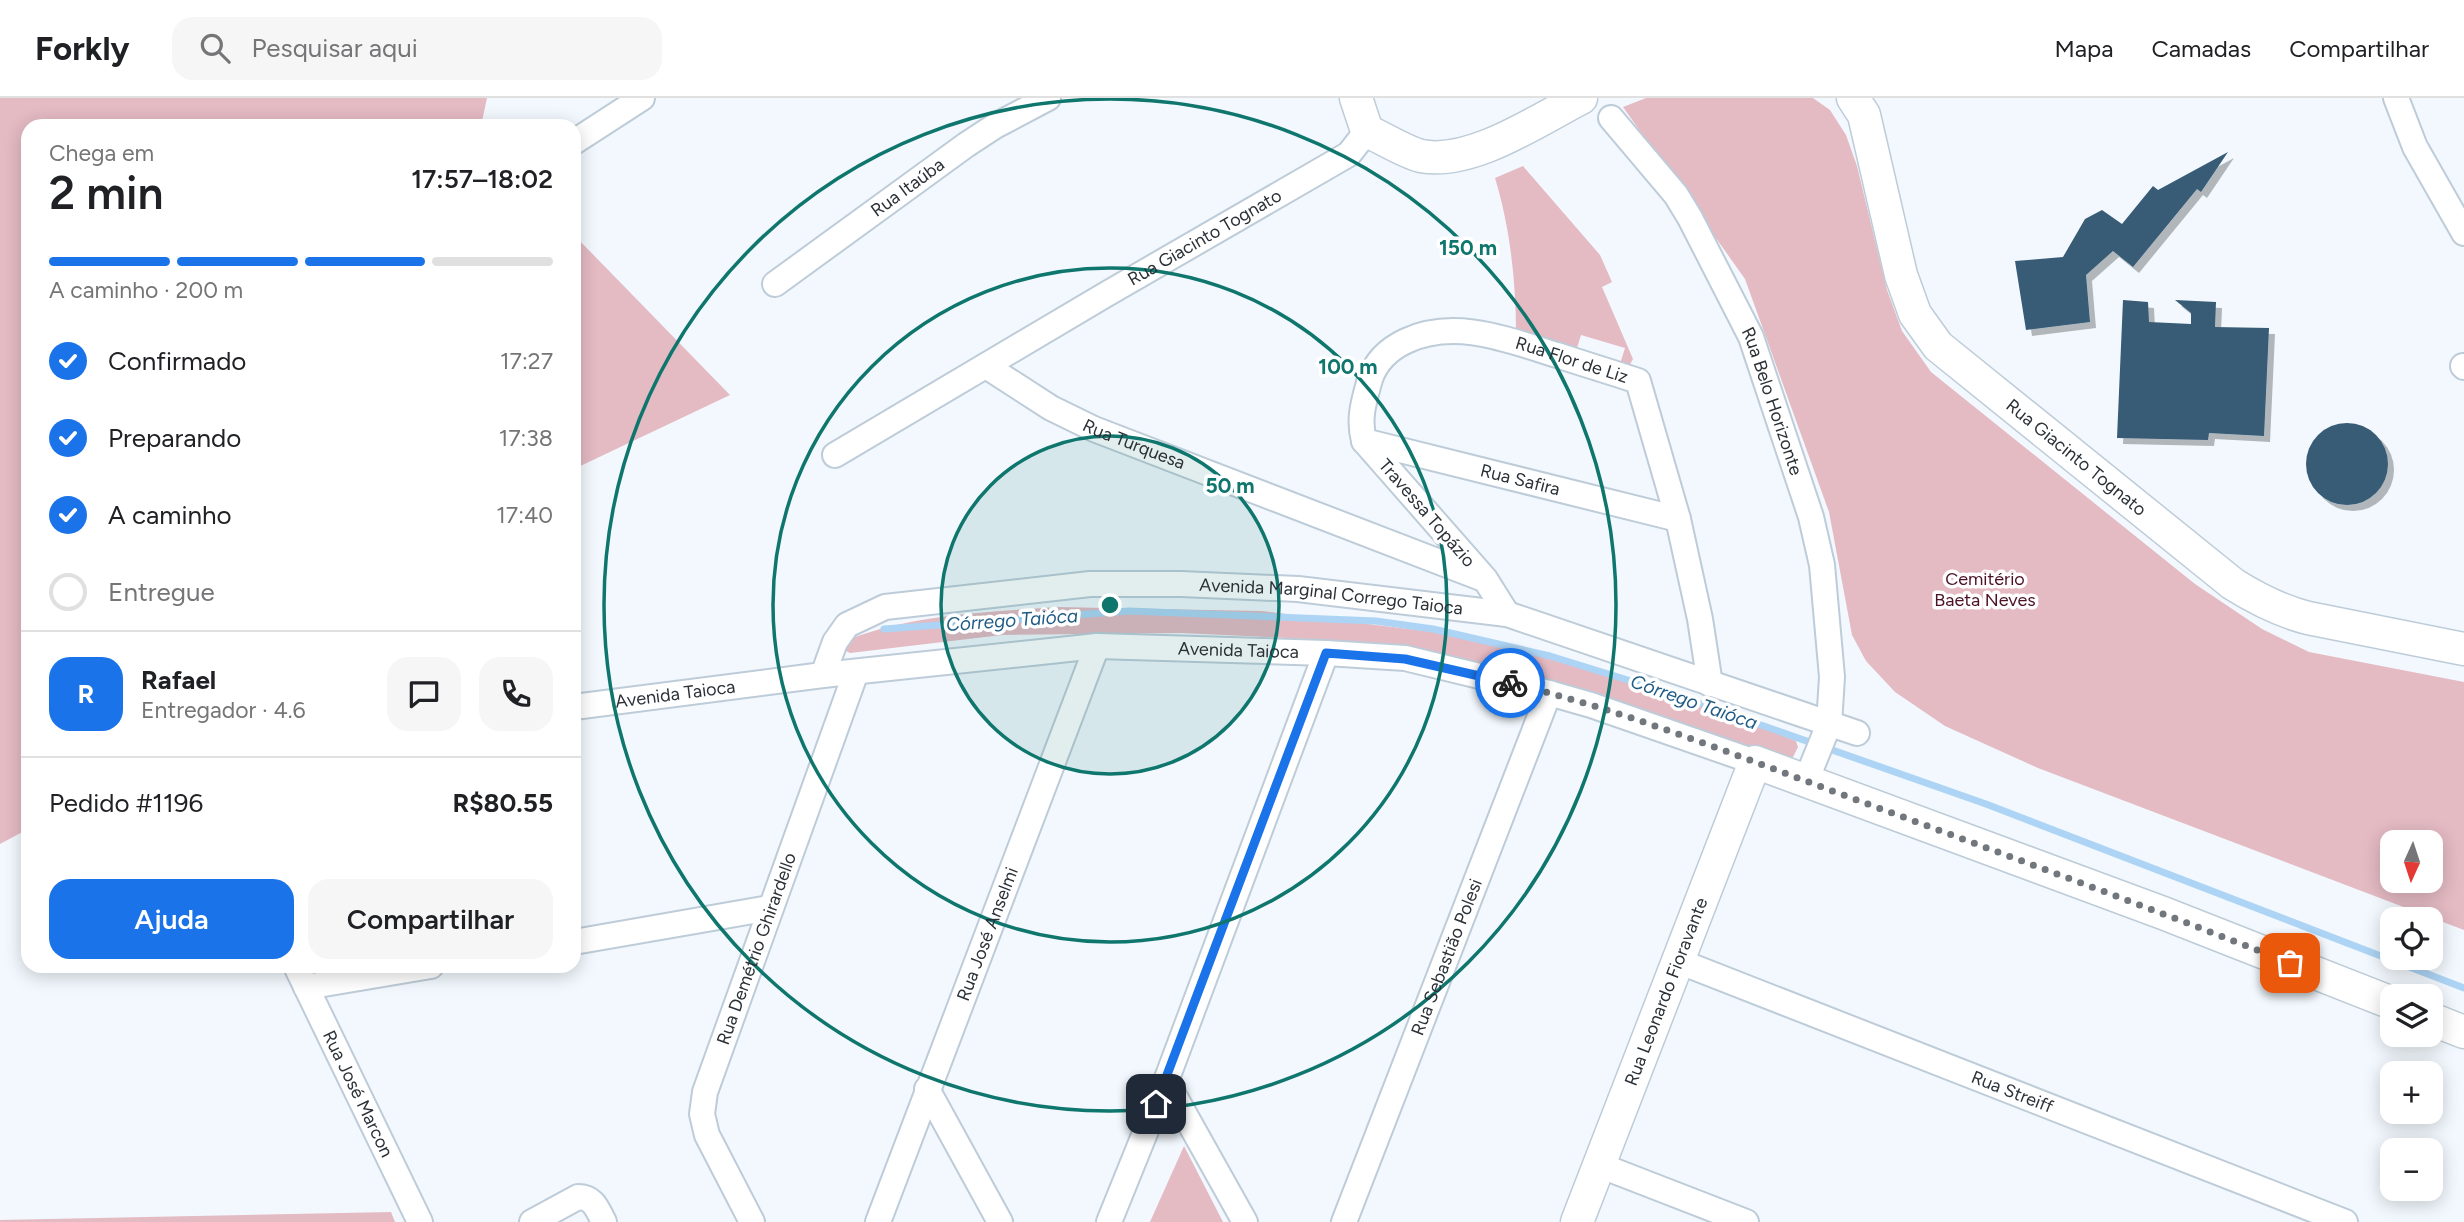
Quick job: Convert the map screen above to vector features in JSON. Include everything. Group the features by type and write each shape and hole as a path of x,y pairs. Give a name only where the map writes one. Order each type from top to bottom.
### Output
{"street":[{"path":"581,137 642,98"},
{"name":"Rua Itaúba","path":"775,284 966,145 1048,98"},
{"path":"1356,98 1367,131 1421,156 1455,156 1487,146 1581,98"},
{"path":"2396,98 2415,148 2464,233"},
{"name":"Rua Giacinto Tognato","path":"1862,104 1901,275 1915,314 1938,346 2226,578 2259,600 2285,612 2308,618 2464,649"},
{"name":"Rua Belo Horizonte","path":"1611,118 1676,195 1751,337 1811,517 1822,565 1832,677 1819,751"},
{"name":"Rua Giacinto Tognato","path":"835,455 1349,155 1367,131"},
{"name":"Rua Flor de Liz","path":"1364,441 1360,427 1362,408 1373,371 1384,355 1419,335 1445,331 1475,332 1639,381 1678,519 1700,619 1710,684"},
{"name":"Rua Turquesa","path":"986,366 1051,408 1094,429 1485,579"},
{"name":"Travessa Topázio","path":"1364,441 1485,579 1507,614"},
{"name":"Rua Safira","path":"1364,441 1678,519"},
{"name":"Avenida Marginal Corrego Taioca","path":"823,675 835,642 847,625 886,607 1090,584 1181,584 1298,589 1507,614 1710,684 1819,751 1857,733"},
{"name":"Avenida Taioca","path":"581,706 823,675 1097,646 1326,653 1405,659 1549,692 1755,762 1819,751 2163,913 2380,998"},
{"name":"Rua José Anselmi","path":"878,1222 1097,646"},
{"path":"1109,1222 1166,1081 1326,653"},
{"name":"Rua Demétrio Ghirardello","path":"752,1222 707,1135 702,1114 705,1092 856,672"},
{"name":"Rua Sebastião Polesi","path":"1344,1222 1549,692"},
{"name":"Rua Leonardo Fioravante","path":"1577,1222 1755,762"},
{"path":"581,941 770,908"},
{"name":"Rua Streiff","path":"1678,961 2345,1222"},
{"path":"301,976 340,973"},
{"name":"Rua José Marcon","path":"301,976 420,1222"},
{"path":"2443,1024 2464,1032"},
{"path":"1166,1081 1245,1222"},
{"path":"927,1089 1000,1222"},
{"path":"1600,1165 1746,1222"},
{"path":"532,1222 578,1197 586,1197 594,1202 604,1222"}],"green space":[{"path":"0,98 487,98 482,119 21,119 21,833 0,844"},
{"name":"Cemitério Baeta Neves","path":"1646,98 1813,98 1830,110 1846,135 1857,166 1887,290 1902,331 1931,372 2195,584 2262,629 2309,652 2464,682 2464,930 2443,922 2443,907 2404,907 2038,768 1945,726 1895,692 1866,661 1852,635 1829,512 1745,279 1623,107"},
{"path":"1523,166 1600,255 1612,282 1602,287 1633,359 1629,366 1620,364 1625,348 1581,335 1576,351 1516,332 1511,255 1495,178"},
{"path":"581,242 730,395 581,466"},
{"path":"1057,607 1262,611 1450,634 1576,663 1700,703 1796,741 1798,747 1793,757 1782,759 1594,692 1507,669 1398,647 1308,639 1181,633 1002,635 850,653 846,651 847,640 872,631 924,619"},
{"path":"1184,1146 1223,1222 1150,1222"},
{"path":"391,1212 395,1222 0,1222 0,1220"}],"building":[{"path":"2228,152 2201,192 2197,189 2133,267 2113,251 2086,275 2090,322 2026,330 2015,261 2063,257 2085,219 2102,210 2122,224 2153,186 2158,190"},
{"path":"2123,300 2148,302 2149,322 2191,324 2191,313 2175,300 2216,302 2215,327 2269,328 2264,436 2209,433 2208,440 2117,438"},
{"path":"2347,423 2363,426 2376,435 2385,448 2388,464 2385,480 2376,493 2363,502 2347,505 2331,502 2318,493 2309,480 2306,464 2309,448 2318,435 2331,426"}],"waterway":[{"name":"Córrego Taióca","path":"884,629 1129,611 1376,621 1433,629 1550,656 1670,693 1986,804 2464,988"}],"way so far":[{"path":"1510,683 1591,705 1755,762 2163,913 2290,963"}],"route":[{"path":"1156,1104 1326,653 1405,659 1510,683"}]}
